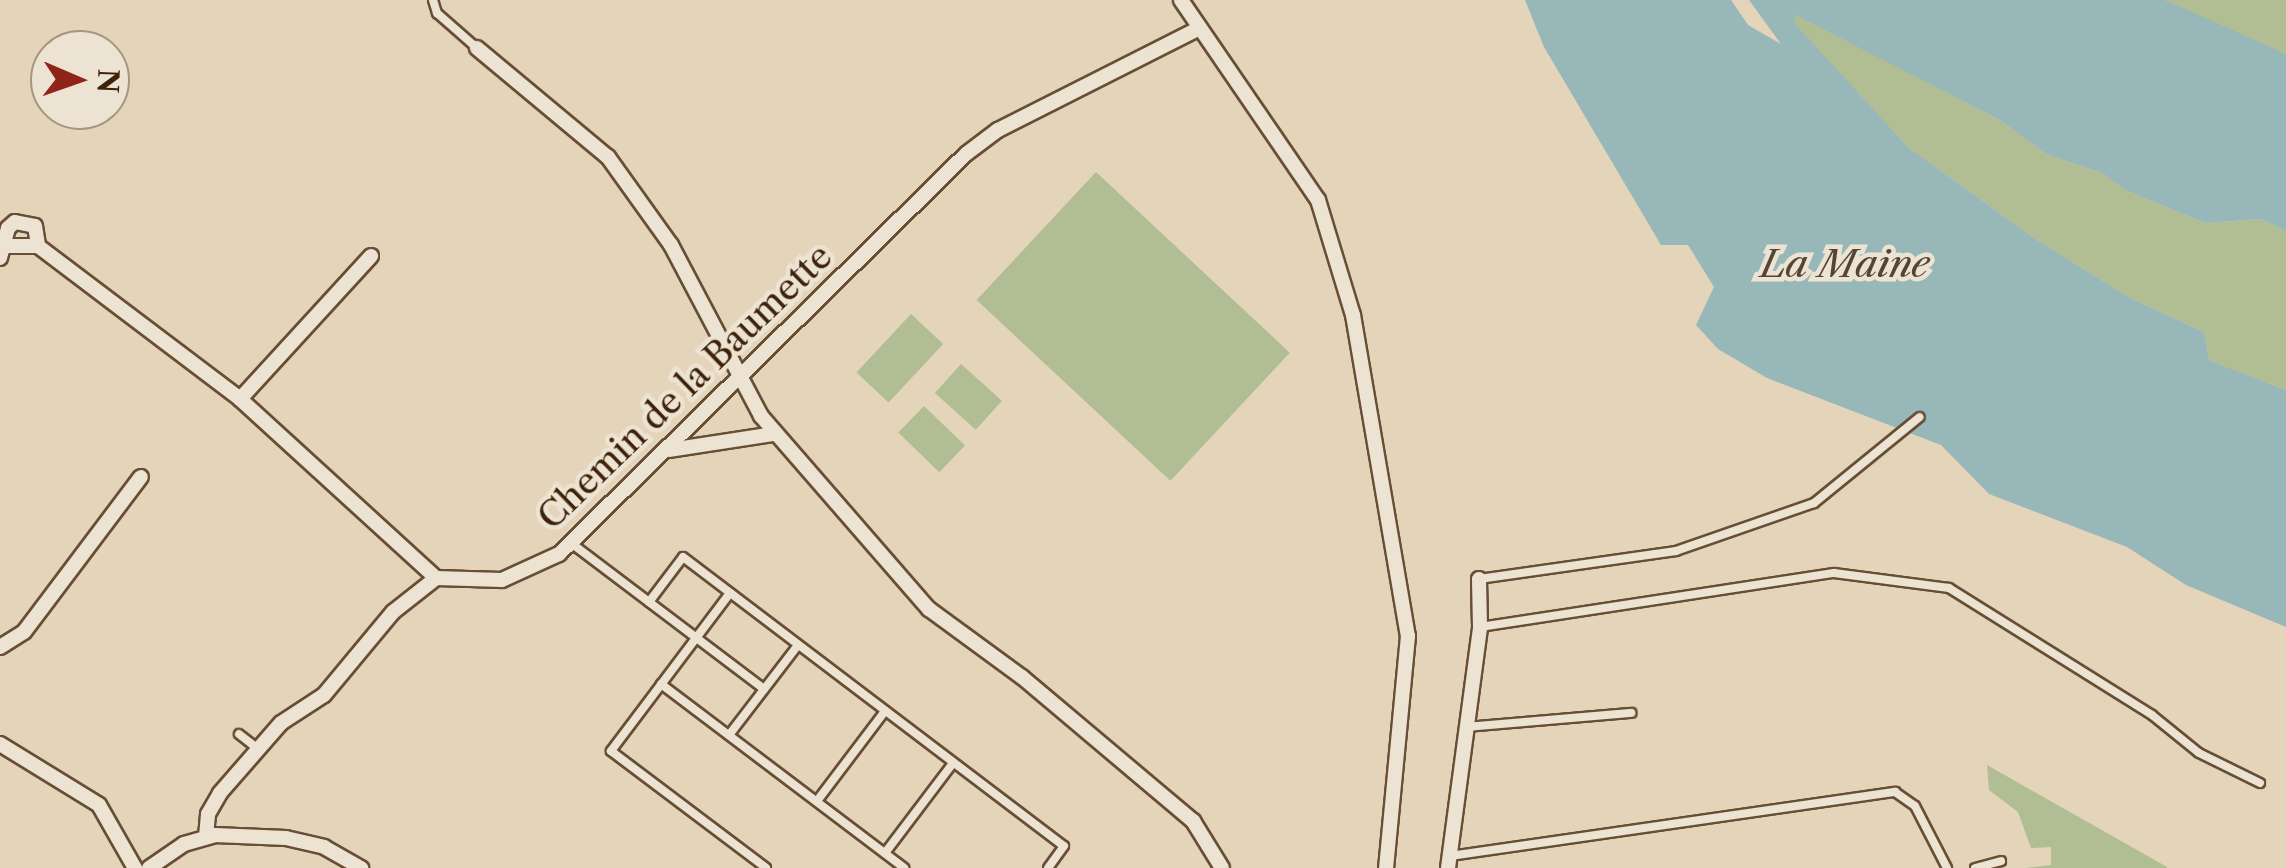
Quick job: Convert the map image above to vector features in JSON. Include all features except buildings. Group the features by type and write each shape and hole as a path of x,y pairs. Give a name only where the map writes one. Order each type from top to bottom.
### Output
{"street":[{"path":"1182,0 1318,200 1353,315 1408,636 1386,868"},
{"name":"Chemin de la Baumette","path":"436,578 502,580 570,543 966,154 998,130 1200,28"},
{"path":"476,48 608,156 671,245 738,380 774,434 929,609 1022,677 1192,821 1222,868"},
{"path":"38,246 4,252 4,225 15,222 36,226 38,246 240,400 436,578 393,612 324,695 281,723 220,793 208,814 206,837"},
{"path":"240,400 371,256"},
{"path":"664,452 774,434"},
{"path":"0,647 24,632 141,477"},
{"path":"1449,862 1480,627 1479,579"},
{"path":"0,744 98,805 135,868"},
{"path":"149,868 206,837 286,838 324,847 361,868"}],"lane":[{"path":"432,0 437,14 476,48"},
{"path":"1479,579 1676,550 1814,503 1920,417"},
{"path":"570,543 764,690"},
{"path":"649,602 682,557 1064,846 1048,868"},
{"path":"1480,627 1834,573 1949,588 2152,715 2199,753 2260,783"},
{"path":"730,593 611,751 766,868"},
{"path":"730,736 798,645"},
{"path":"662,684 904,868"},
{"path":"816,802 885,711"},
{"path":"1467,727 1631,713"},
{"path":"238,734 258,749"},
{"path":"885,853 954,763"},
{"path":"1449,862 1895,792 1916,806 1946,868"},
{"path":"1974,868 2002,861"}],"green space":[{"path":"2165,0 2286,0 2286,54 2223,28"},
{"path":"1794,13 2000,120 2046,154 2102,173 2125,190 2205,223 2261,219 2286,231 2286,390 2209,360 2204,332 2130,298 2034,238 1908,147 1794,24"},
{"path":"1096,172 1290,353 1170,481 977,300"},
{"path":"911,314 943,344 889,403 856,373"},
{"path":"961,364 1002,401 976,430 935,393"},
{"path":"924,406 965,446 939,472 898,433"},
{"path":"1987,765 2167,868 2025,868 2051,865 2051,847 2031,848 2018,812 1989,790"}],"water":[{"name":"La Maine","path":"1525,0 1731,0 1748,25 1781,44 1749,0 2165,0 2286,54 2286,231 2261,219 2205,223 2125,190 2102,173 2046,154 2000,120 1794,14 1795,24 1908,147 2034,238 2130,298 2204,332 2209,360 2286,390 2286,627 2186,585 2127,547 1989,494 1941,445 1767,378 1718,349 1696,325 1714,287 1688,245 1661,245 1544,47"}]}
